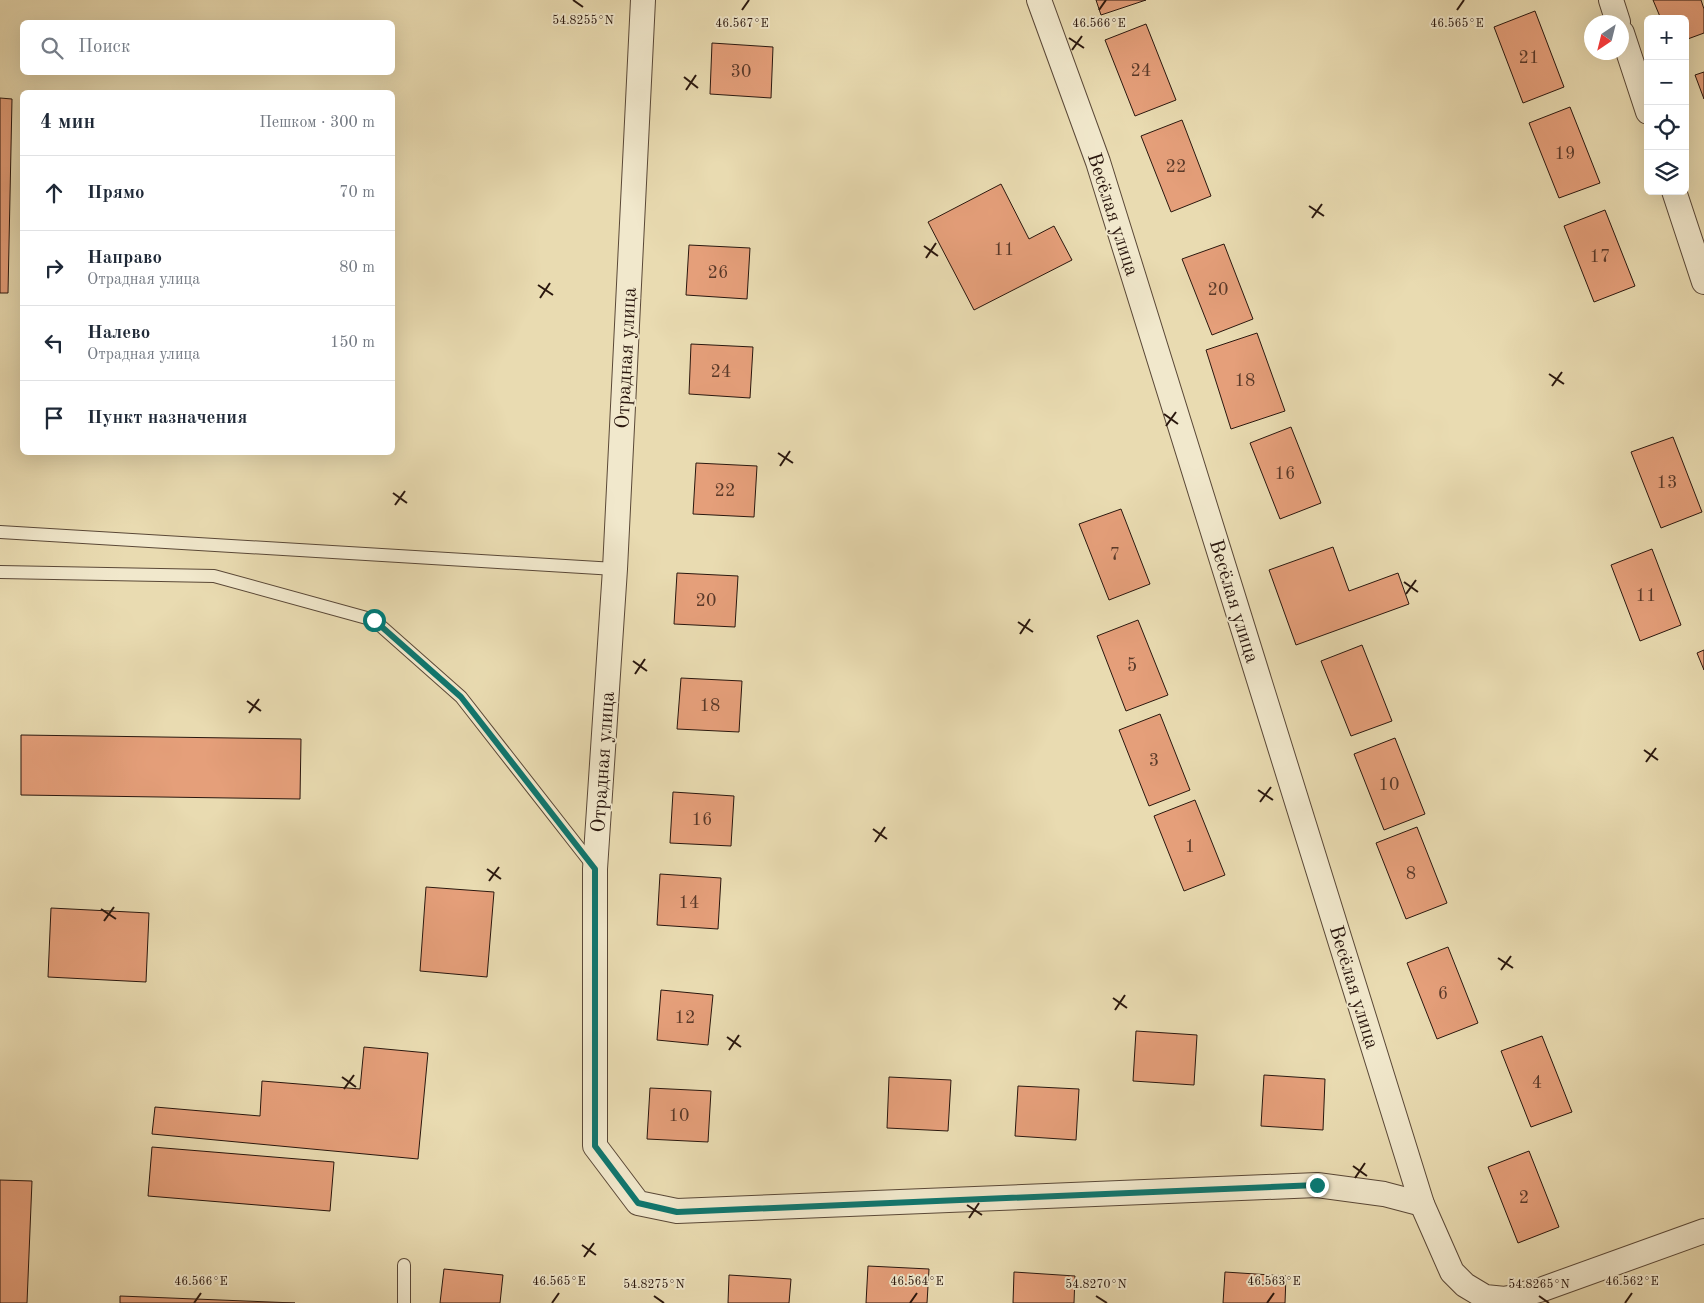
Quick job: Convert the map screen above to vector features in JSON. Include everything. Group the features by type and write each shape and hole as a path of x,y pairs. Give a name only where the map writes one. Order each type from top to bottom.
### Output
{"street":[{"name":"Отрадная улица","path":"643,0 615,569 595,869 595,1146 638,1203 677,1212 1317,1185 1384,1194 1422,1204"},
{"name":"Весёлая улица","path":"1038,0 1098,162 1422,1204 1452,1272 1465,1285 1485,1297 1506,1298 1543,1289 1704,1231"},
{"path":"1611,0 1616,15"},
{"path":"1629,54 1646,105"},
{"path":"1675,195 1704,282"}],"lane":[{"path":"0,532 615,569"},
{"path":"0,572 214,576 374,620 461,697 595,869"},
{"path":"404,1265 404,1303"}],"building":[{"path":"1096,0 1146,0 1101,15"},
{"path":"1653,0 1701,0 1704,9 1704,33 1689,39 1689,15 1659,15"},
{"path":"1535,11 1564,87 1523,103 1494,27"},
{"path":"1146,24 1176,100 1135,116 1105,40"},
{"path":"712,43 773,47 771,98 710,94"},
{"path":"1704,72 1704,99 1695,75"},
{"path":"0,98 12,99 8,293 0,293"},
{"path":"1570,107 1600,183 1559,198 1529,123"},
{"path":"1182,120 1211,196 1171,212 1141,136"},
{"path":"1001,184 1029,239 1054,226 1072,260 974,310 928,222"},
{"path":"1605,210 1635,286 1594,302 1564,226"},
{"path":"1224,244 1253,319 1212,335 1182,259"},
{"path":"689,245 750,248 747,299 686,295"},
{"path":"1257,333 1285,411 1231,429 1206,350"},
{"path":"691,344 753,347 750,398 689,394"},
{"path":"1291,427 1321,503 1280,519 1250,443"},
{"path":"1673,437 1702,512 1661,528 1631,452"},
{"path":"696,463 757,466 754,517 693,514"},
{"path":"1121,509 1150,584 1109,600 1079,524"},
{"path":"1333,547 1349,591 1398,573 1409,604 1296,645 1269,570"},
{"path":"1652,549 1681,625 1640,641 1611,565"},
{"path":"677,573 738,576 735,627 674,624"},
{"path":"1138,620 1168,695 1126,711 1097,636"},
{"path":"1362,645 1392,721 1351,736 1321,661"},
{"path":"1704,650 1704,670 1697,653"},
{"path":"681,678 742,681 739,732 677,729"},
{"path":"1160,714 1190,790 1149,806 1119,730"},
{"path":"21,735 301,739 300,799 21,795"},
{"path":"1395,738 1425,814 1384,830 1354,754"},
{"path":"673,792 734,796 731,846 670,843"},
{"path":"1195,800 1225,875 1184,891 1154,816"},
{"path":"1417,827 1447,903 1406,919 1376,843"},
{"path":"660,874 721,878 718,929 657,925"},
{"path":"426,887 494,892 487,977 420,971"},
{"path":"51,908 149,913 146,982 48,977"},
{"path":"1448,947 1478,1023 1437,1039 1407,963"},
{"path":"661,990 713,995 708,1045 657,1040"},
{"path":"1136,1031 1197,1035 1194,1085 1133,1081"},
{"path":"1542,1036 1572,1112 1531,1127 1501,1051"},
{"path":"364,1047 428,1053 418,1159 152,1134 155,1107 260,1116 262,1081 360,1089"},
{"path":"1264,1075 1325,1079 1323,1130 1261,1126"},
{"path":"889,1077 951,1080 948,1131 887,1128"},
{"path":"1018,1086 1079,1089 1076,1140 1015,1136"},
{"path":"650,1088 711,1091 708,1142 647,1139"},
{"path":"152,1147 334,1162 330,1211 148,1196"},
{"path":"1529,1151 1559,1227 1518,1243 1488,1167"},
{"path":"0,1180 32,1181 27,1303 0,1303"},
{"path":"868,1266 929,1269 927,1303 866,1303"},
{"path":"444,1269 503,1275 500,1303 440,1303"},
{"path":"1014,1272 1075,1276 1074,1303 1013,1303"},
{"path":"1225,1272 1286,1276 1285,1303 1223,1303"},
{"path":"729,1275 791,1279 789,1303 728,1303"},
{"path":"120,1296 295,1303 120,1303"}],"route":[{"path":"374,620 461,697 595,869 595,1146 638,1203 677,1212 1317,1185"}]}
